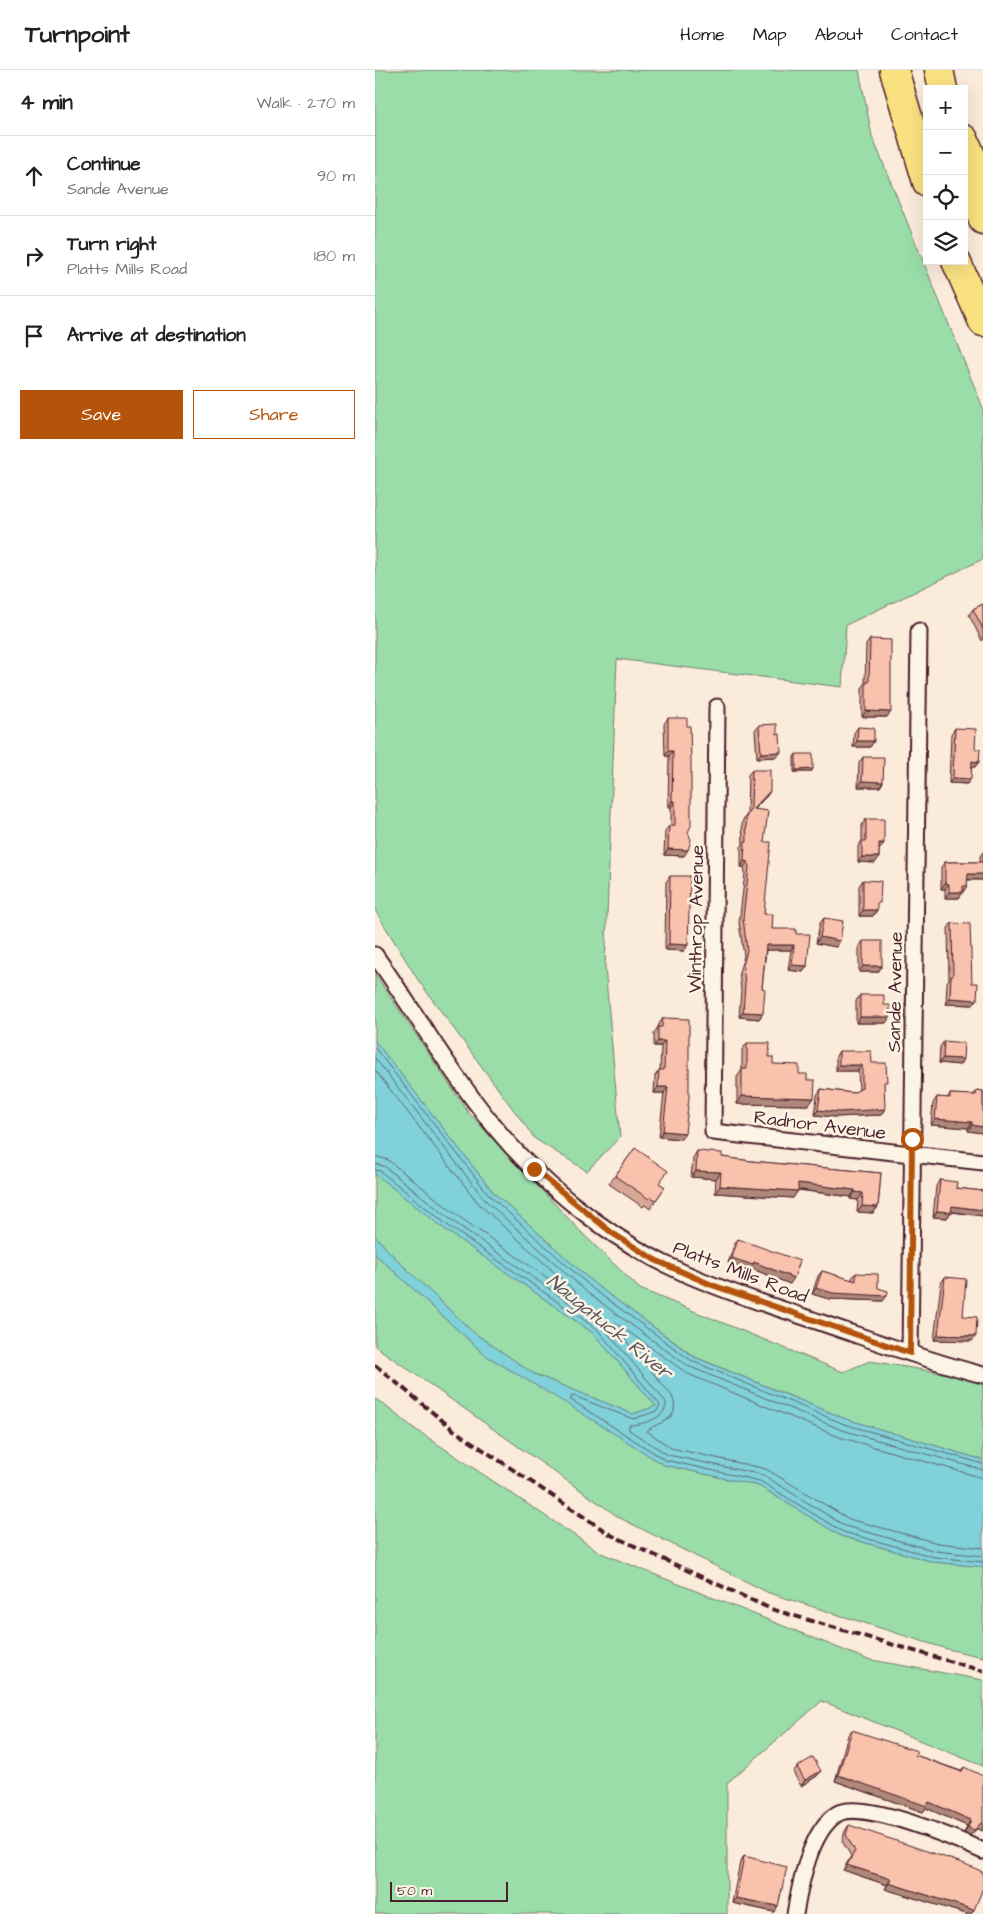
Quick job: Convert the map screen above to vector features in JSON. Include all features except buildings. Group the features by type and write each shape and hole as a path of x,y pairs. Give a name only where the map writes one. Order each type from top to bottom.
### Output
{"highway":[{"path":"894,70 925,175"},
{"path":"968,148 983,185"},
{"path":"968,175 983,220"},
{"path":"959,265 983,322"}],"street":[{"name":"Sande Avenue","path":"910,1353 919,631"},
{"name":"Winthrop Avenue","path":"713,1132 717,707"},
{"name":"Platts Mills Road","path":"375,955 457,1078 499,1133 541,1175 612,1233 655,1260 712,1285 910,1353 983,1375"},
{"name":"Radnor Avenue","path":"713,1132 983,1162"},
{"path":"795,1914 801,1880 820,1832 838,1813 862,1809 951,1836 983,1851"}],"green space":[{"path":"375,70 859,70 872,136 923,265 925,265 983,408 983,559 846,625 842,687 617,659 605,967 620,1137 587,1171 535,1139 418,980 375,910"},
{"path":"375,974 468,1112 583,1234 640,1289 843,1372 870,1361 983,1380 983,1460 846,1419 695,1357 596,1285 493,1192 375,1041"},
{"path":"375,1174 447,1231 593,1333 656,1406 633,1414 534,1374 473,1332 397,1260 375,1236"},
{"path":"375,1254 485,1355 567,1403 664,1465 759,1486 841,1536 934,1562 983,1567 983,1657 947,1649 769,1593 620,1518 375,1346"},
{"path":"375,1398 415,1429 601,1553 866,1659 983,1680 983,1766 822,1701 727,1783 727,1914 375,1914"}],"water":[{"name":"Naugatuck River","path":"375,1041 493,1192 596,1285 694,1357 846,1419 983,1460 983,1567 934,1562 841,1536 759,1486 664,1465 485,1355 375,1254 375,1236 397,1260 473,1332 534,1374 633,1414 656,1406 593,1333 447,1231 375,1174"}],"railway":[{"path":"375,1365 455,1431 611,1535 771,1609 983,1671"}],"route":[{"path":"534,1169 612,1233 655,1260 712,1285 910,1353 912,1139"}]}
